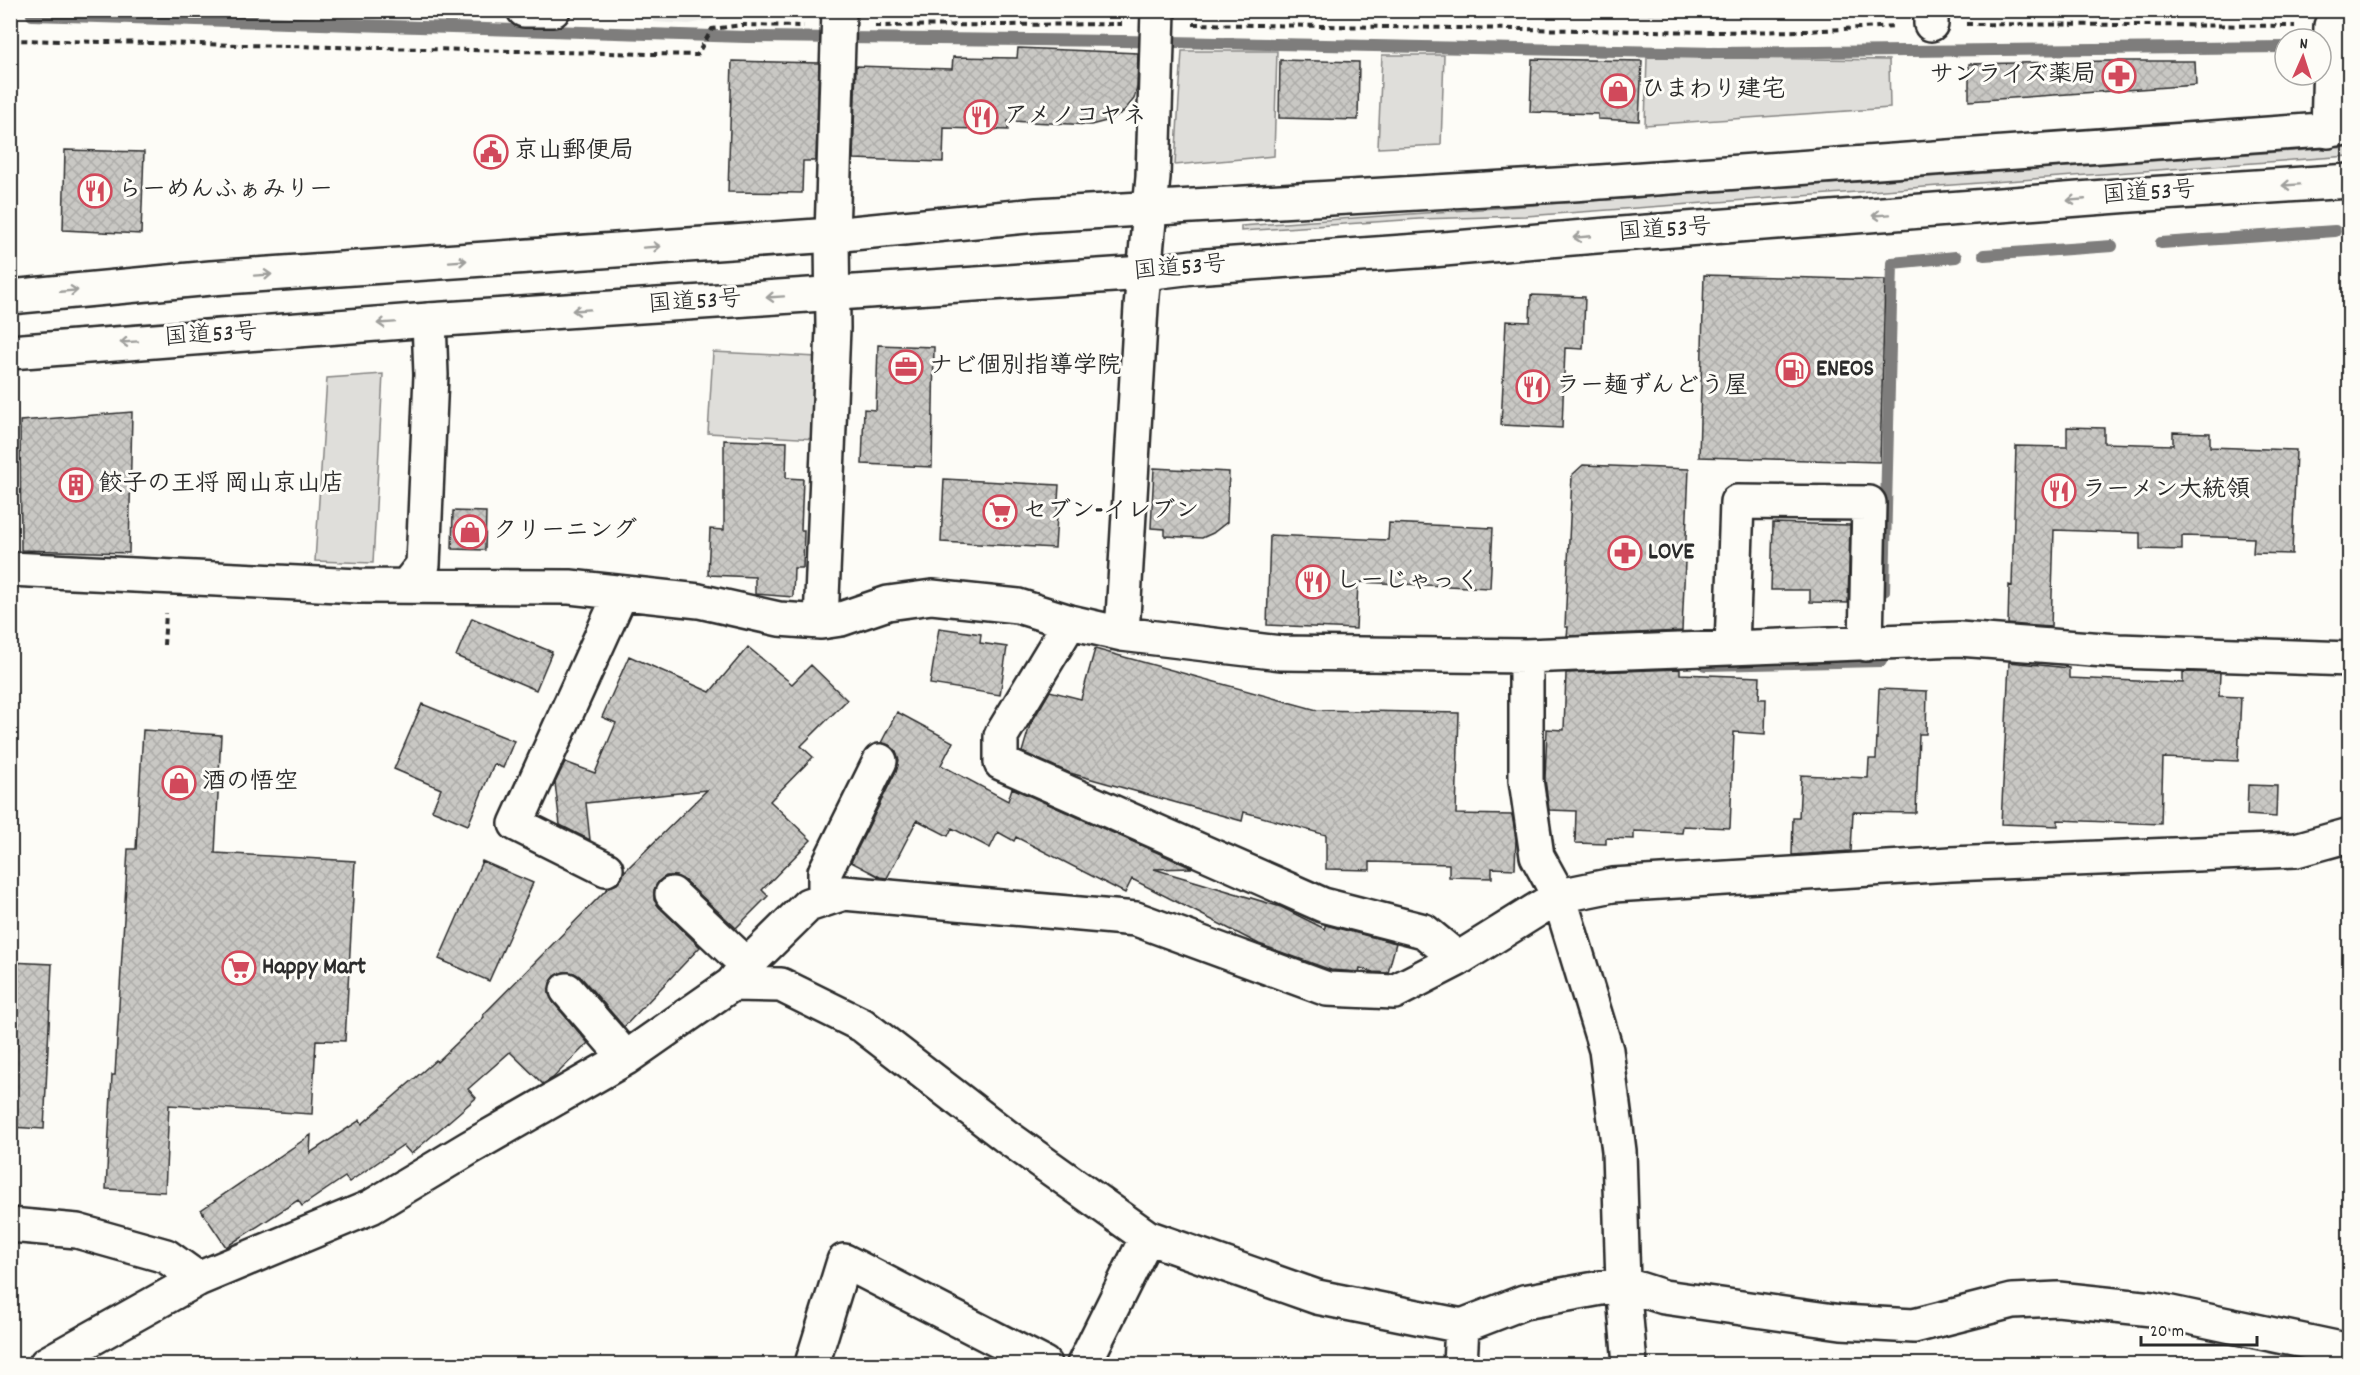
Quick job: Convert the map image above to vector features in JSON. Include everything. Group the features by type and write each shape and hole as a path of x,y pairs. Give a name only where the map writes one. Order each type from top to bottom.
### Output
{"main road":[{"path":"524,10 553,10"},
{"path":"1122,633 1150,208 1158,28"},
{"path":"821,622 834,293 832,235 838,29"},
{"path":"10,297 222,278 832,235 1037,215 1585,183 2339,129 2333,63"},
{"name":"国道53号","path":"10,352 429,320 1144,273 1192,267 1631,233 2349,181"},
{"path":"407,585 423,565 431,375 429,320"},
{"path":"1732,648 1737,502 1869,503 1866,644"},
{"path":"10,569 359,586 570,587 699,601 779,619 821,622 841,620 888,603 932,597 1018,606 1070,622 1122,633 1281,653 1526,656 1959,639 2118,651 2349,659"},
{"path":"606,869 516,824 621,593"},
{"path":"1070,622 1001,736 1001,763 1323,905 1424,931 1458,958"},
{"path":"1526,656 1526,780 1537,856 1559,896 1606,1050 1619,1151 1623,1284 1630,1365"},
{"path":"825,899 825,872 880,761"},
{"path":"45,1365 198,1279 372,1207 469,1148 626,1058 740,974 808,905 844,893 1136,919 1327,989 1394,992 1458,958 1559,896 1613,885 1951,864 2296,850 2349,835"},
{"path":"672,894 740,974 781,985 862,1025 1006,1137 1147,1238 1317,1297 1462,1326 1524,1302 1623,1284 1664,1297 1841,1322 1914,1326 2012,1301 2058,1299 2152,1309 2349,1351"},
{"path":"567,990 626,1058"},
{"path":"10,1225 77,1231 166,1256 198,1279"},
{"path":"1084,1365 1147,1238"},
{"path":"812,1365 844,1261 1044,1365"},
{"path":"1460,1365 1462,1326"}],"path":[{"path":"10,107 15,40 698,55 712,29 742,25 838,29 1158,28 1714,32 1807,31 1931,17 2273,38"},
{"path":"164,645 166,610"}],"shaded area":[{"path":"653,10 1150,11 738,15 689,24 653,22"},
{"path":"1163,11 1749,11 1748,20"}],"green space":[{"path":"1745,10 1745,14 1514,11"},
{"path":"1182,51 1277,51 1274,156 1175,165"},
{"path":"1382,55 1444,55 1441,145 1378,148"},
{"path":"1647,57 1889,60 1890,108 1645,125"},
{"path":"2349,147 2349,156 1526,216 1419,219 1241,231 1241,226"},
{"path":"713,352 818,357 816,439 708,433"},
{"path":"383,374 373,563 315,561 327,378"},
{"path":"1847,1358 1914,1364 1713,1364"}],"building":[{"path":"1018,48 1138,53 1137,88 1134,99 1123,112 1110,120 1091,125 1008,121 1008,130 944,128 943,162 853,159 856,66 952,69 953,57 1017,58"},
{"path":"1532,59 1642,61 1639,121 1598,119 1598,114 1530,112"},
{"path":"1280,60 1359,62 1358,120 1279,118"},
{"path":"732,61 819,63 816,161 803,161 802,193 728,192"},
{"path":"2195,61 2196,85 1969,101 1969,64"},
{"path":"65,150 144,152 141,234 63,230"},
{"path":"1704,275 1885,280 1880,462 1699,457"},
{"name":"ラー麺ずんどう屋","path":"1531,295 1585,297 1583,349 1565,348 1562,428 1501,425 1506,321 1530,322"},
{"path":"878,345 934,347 932,467 862,464 864,409 876,410"},
{"name":"餃子の王将 岡山京山店","path":"132,412 129,553 21,550 20,421"},
{"path":"2067,427 2104,428 2104,443 2173,445 2173,432 2210,433 2210,447 2296,450 2292,554 2253,553 2254,538 2182,536 2182,550 2140,549 2140,533 2054,530 2051,627 2008,624 2009,585 2012,586 2016,446 2067,447"},
{"path":"724,440 787,442 786,478 803,479 801,530 804,530 803,568 794,568 793,597 755,594 755,577 708,575 710,529 724,530"},
{"path":"1583,465 1689,469 1682,631 1567,636 1568,627 1565,627 1572,475"},
{"path":"1154,468 1229,472 1227,522 1202,538 1165,536 1165,529 1151,528"},
{"path":"944,479 1059,485 1055,548 941,542"},
{"path":"453,511 486,512 485,550 452,549"},
{"path":"1389,523 1493,528 1490,588 1358,582 1356,629 1267,625 1270,535 1388,540"},
{"path":"1773,523 1850,525 1848,603 1810,602 1810,590 1771,590"},
{"path":"472,618 552,652 536,690 456,656"},
{"path":"939,628 981,634 980,643 1007,647 1000,695 930,684"},
{"path":"748,647 792,684 811,665 847,700 801,746 813,757 770,801 811,840 762,890 768,896 736,928 684,880 676,876 666,876 659,881 654,890 654,900 700,947 624,1027 581,977 574,973 564,972 555,976 550,983 549,994 553,1002 588,1043 553,1078 543,1084 510,1052 468,1089 476,1098 411,1154 403,1145 349,1182 345,1177 302,1206 298,1200 226,1247 201,1210 311,1135 310,1153 360,1120 362,1124 436,1060 437,1062 484,1017 483,1015 609,887 617,884 624,872 707,790 586,803 590,840 560,825 555,783 565,762 595,773 616,723 602,717 629,656 710,692"},
{"path":"1095,649 1317,710 1459,713 1456,814 1512,815 1516,839 1515,869 1492,868 1492,878 1449,877 1449,864 1370,862 1370,870 1326,869 1326,835 1244,812 1242,821 1070,773 1022,752 1030,725 1050,691 1081,699"},
{"path":"2009,662 2069,668 2069,678 2183,683 2183,672 2220,673 2219,696 2241,697 2238,761 2163,758 2161,824 2058,820 2058,826 2001,824"},
{"path":"1680,669 1680,674 1760,677 1759,699 1766,699 1765,734 1734,732 1730,828 1683,826 1682,833 1634,831 1634,839 1606,838 1606,844 1575,843 1576,811 1549,810 1545,779 1547,729 1564,730 1566,673"},
{"path":"1879,689 1927,691 1926,734 1919,734 1916,813 1853,812 1851,851 1792,855 1793,818 1799,818 1801,775 1868,778 1869,759 1876,759"},
{"path":"422,704 514,741 503,768 494,764 468,825 432,810 441,789 394,769"},
{"path":"897,712 953,742 941,765 1008,801 1012,788 1192,868 1154,869 1281,907 1325,929 1325,925 1396,943 1388,973 1360,968 1359,972 1331,970 1259,944 1132,879 1125,893 1016,837 1014,841 998,832 990,848 952,828 948,836 917,820 887,878 880,877 851,862 897,769 899,760 896,751 889,745 881,743"},
{"path":"143,730 221,735 215,853 355,861 345,1041 316,1040 312,1114 169,1105 165,1192 106,1189 128,849 136,849"},
{"path":"2248,785 2277,786 2276,817 2247,815"},
{"path":"482,861 533,883 489,981 439,959"},
{"path":"10,962 52,964 44,1129 10,1127"}],"waterway":[{"path":"32,15 746,37 1123,41 1718,53 2273,47"},
{"path":"2161,243 2335,231"},
{"path":"1984,255 2112,246"},
{"path":"1884,591 1892,263 1956,257"},
{"path":"1705,665 1881,661"}],"place":[{"name":"サンライズ薬局","path":"2119,76"},
{"name":"ひまわり建宅","path":"1618,91"},
{"name":"アメノコヤネ","path":"981,117"},
{"name":"京山郵便局","path":"491,152"},
{"name":"らーめんふぁみりー","path":"95,191"},
{"name":"ナビ個別指導学院","path":"906,367"},
{"name":"ENEOS","path":"1793,370"},
{"name":"ラー麺ずんどう屋","path":"1533,387"},
{"name":"餃子の王将 岡山京山店","path":"76,485"},
{"name":"ラーメン大統領","path":"2059,491"},
{"name":"セブン-イレブン","path":"1000,512"},
{"name":"クリーニング","path":"470,532"},
{"name":"LOVE","path":"1625,553"},
{"name":"しーじゃっく","path":"1313,582"},
{"name":"酒の悟空","path":"179,783"},
{"name":"Happy Mart","path":"239,968"}]}
